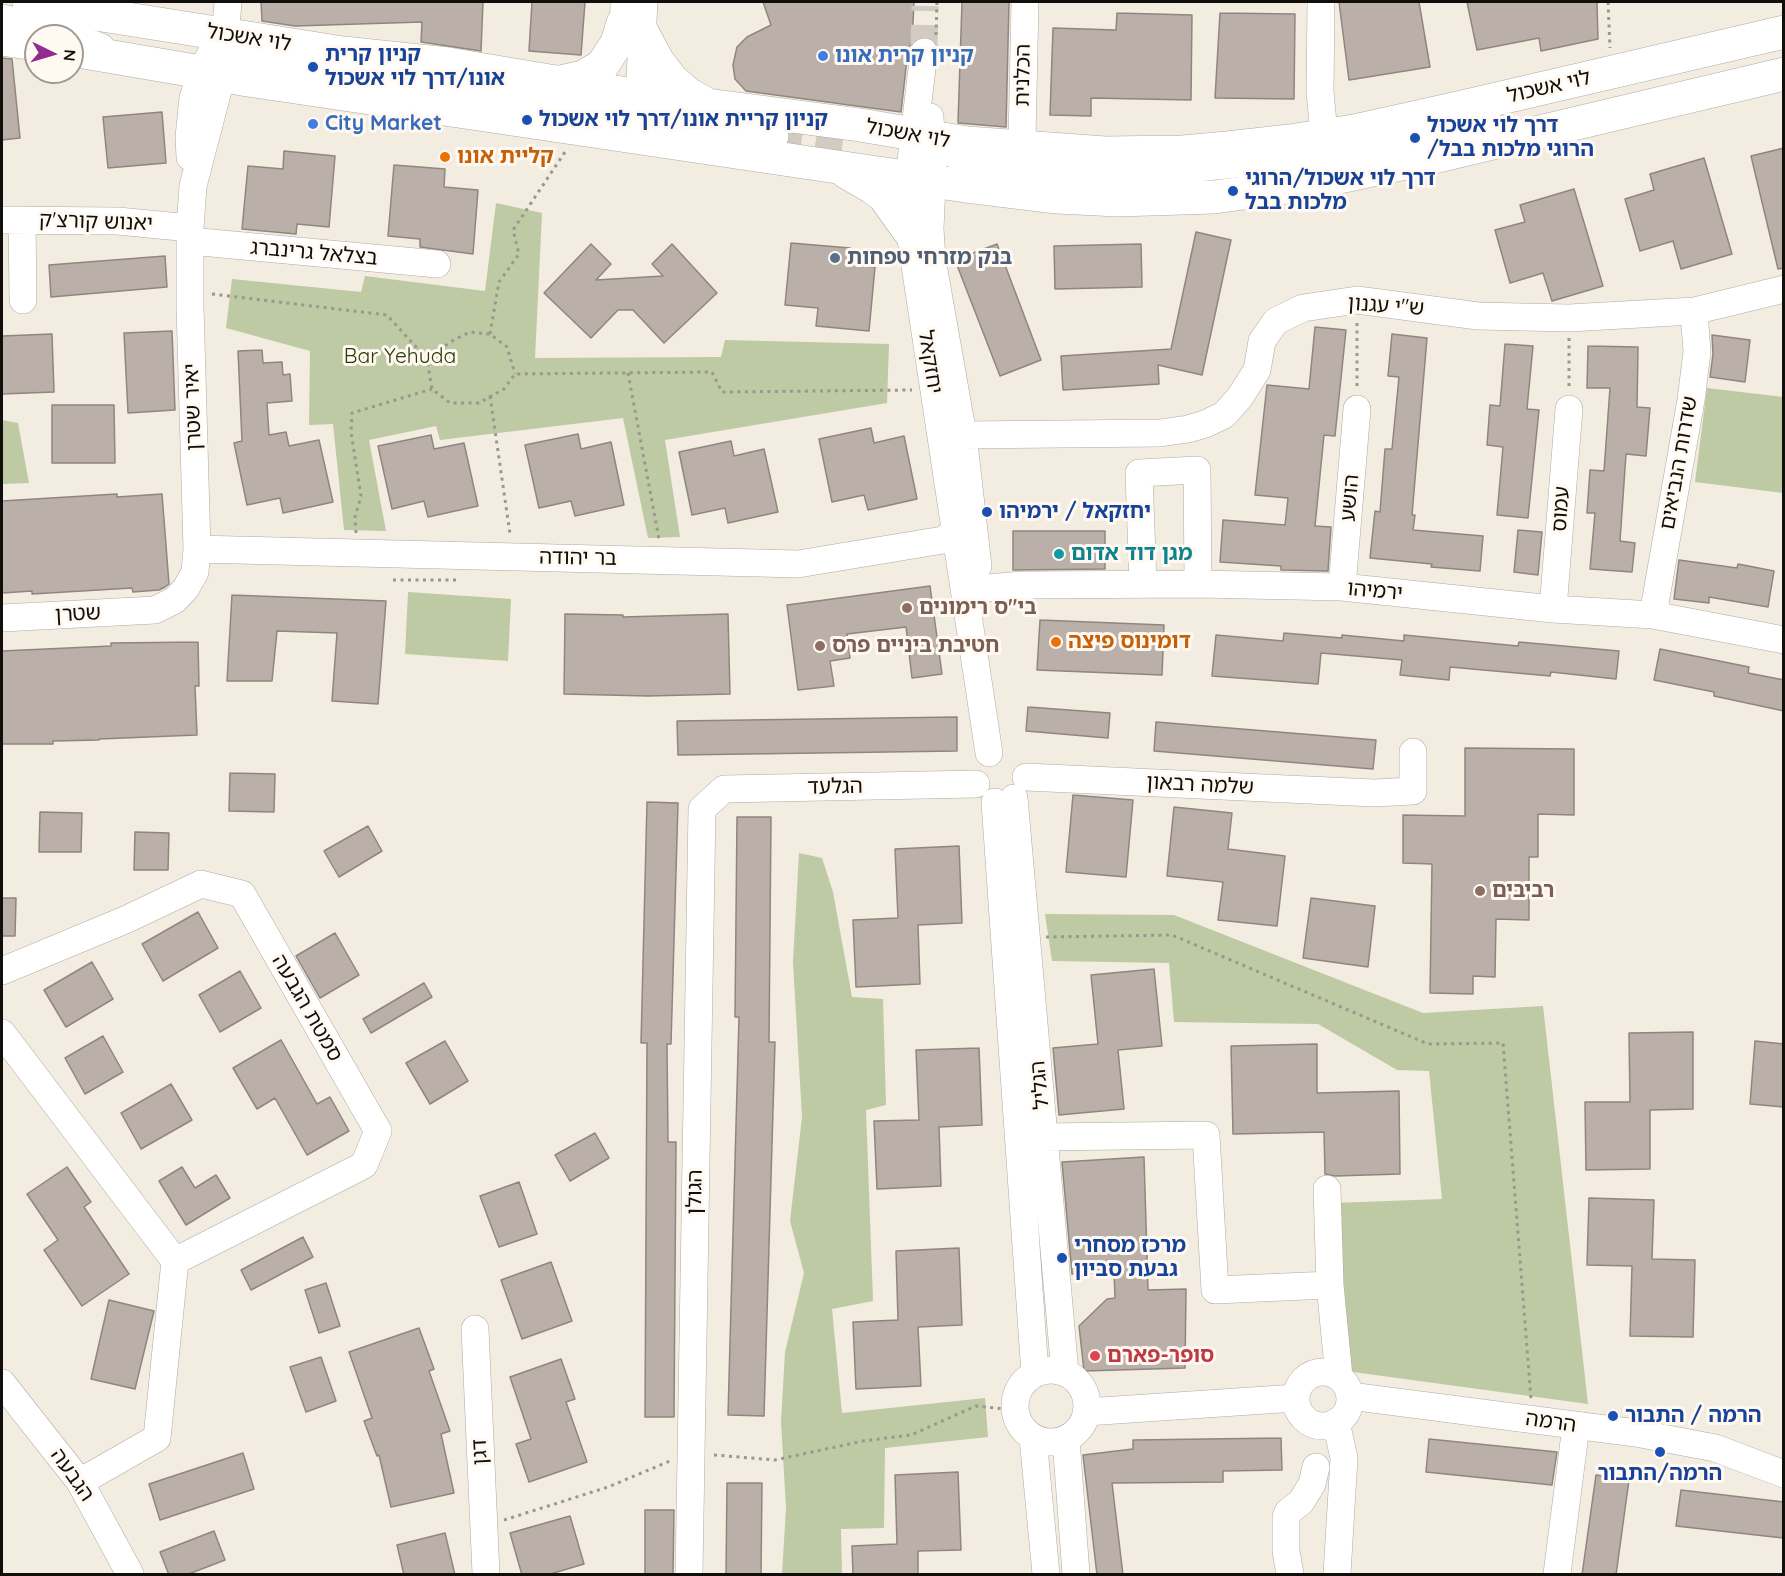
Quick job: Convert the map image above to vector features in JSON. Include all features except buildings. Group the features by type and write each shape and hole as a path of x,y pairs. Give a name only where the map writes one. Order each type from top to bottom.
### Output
{"main road":[{"name":"לוי אשכול","path":"30,2 78,12 224,62 480,113 921,179 1057,197 1118,200 1214,197 1255,192 1326,158 1462,107 1784,32"},
{"path":"555,82 584,77 602,66 633,14"},
{"path":"633,14 658,62 672,80 688,94 705,104"},
{"path":"2,39 24,42"},
{"name":"לוי אשכול","path":"84,52 127,59 224,62 343,53 458,66 555,82 620,100 705,104 926,139 1105,153 1183,152 1326,158 1438,156 1784,74"},
{"path":"836,166 884,196 909,231"}],"street":[{"name":"יאיר שטרן","path":"155,610 175,600 186,588 195,572 197,549 190,291 193,186 189,137 193,98 224,62 228,2"},
{"name":"הכלנית","path":"1024,148 1022,139 1025,2"},
{"path":"1320,2 1320,92 1326,158"},
{"path":"2,12 78,12"},
{"path":"625,136 620,100 633,14"},
{"path":"2,18 62,32 127,59"},
{"path":"1441,136 1523,107 1784,48"},
{"path":"1057,197 1135,177 1176,170 1267,161 1347,158 1441,136 1521,124 1743,72 1784,60"},
{"path":"224,62 348,76 452,83 620,100 633,118 625,136"},
{"path":"625,136 690,129 775,136"},
{"path":"926,139 966,159 1003,166 1088,170 1176,170"},
{"name":"יחזקאל","path":"926,139 921,179 930,229 952,436 972,589"},
{"name":"יחזקאל","path":"921,179 907,196 909,231 952,436 955,532 972,589"},
{"path":"12,220 23,300"},
{"name":"יאנוש קורצ'ק","path":"12,220 118,221 190,234"},
{"name":"בצלאל גרינברג","path":"190,234 437,264"},
{"name":"ש\"י עגנון","path":"952,436 1160,434 1205,424 1224,415 1240,397 1257,370 1262,341 1276,321 1303,308 1357,300 1478,316 1569,318 1694,311 1784,289"},
{"name":"שדרות הנביאים","path":"1653,615 1691,400 1697,352 1694,311"},
{"name":"הושע","path":"1342,587 1357,409"},
{"name":"עמוס","path":"1554,609 1569,409"},
{"path":"1143,585 1139,473 1197,470 1198,584"},
{"name":"בר יהודה","path":"197,549 798,564 943,540 955,532"},
{"name":"ירמיהו","path":"972,589 1023,585 1198,584 1342,587 1554,609 1653,615 1784,640"},
{"path":"972,589 998,752"},
{"name":"שטרן","path":"2,618 155,610"},
{"path":"998,752 1015,755 1021,761 1003,790 975,777 979,763 998,752"},
{"name":"שלמה רבאון","path":"1003,790 1374,793 1413,791 1413,752"},
{"name":"הגלעד","path":"702,809 724,789 1003,790"},
{"name":"הגליל","path":"1003,790 1027,937 1065,1373"},
{"name":"הגליל","path":"1003,790 1035,1374"},
{"name":"הגולן","path":"689,1575 702,809"},
{"name":"סמטת הגבעה","path":"2,971 125,920 201,884 242,894 378,1131 364,1165 175,1261"},
{"path":"2,1033 175,1261 157,1438 80,1482"},
{"path":"1044,1137 1206,1135 1215,1290 1329,1286"},
{"path":"1327,1190 1329,1286 1348,1409 1344,1416 1328,1426 1308,1422 1300,1413 1296,1398 1300,1385 1310,1375 1321,1372 1331,1373 1344,1386"},
{"name":"דגן","path":"474,1329 486,1575"},
{"path":"1052,1370 1065,1373 1078,1382 1084,1393 1086,1412 1083,1422 1076,1432 1058,1442 1045,1442 1033,1438 1026,1433 1015,1410 1018,1392 1025,1381 1035,1374 1052,1370"},
{"name":"הגבעה","path":"2,1383 80,1482 130,1575"},
{"name":"הרמה","path":"1344,1386 1532,1420 1636,1433 1715,1448 1784,1474"},
{"path":"1086,1412 1296,1398"},
{"path":"1336,1422 1344,1458 1337,1575"},
{"path":"1557,1575 1576,1426"},
{"path":"1033,1438 1046,1575"},
{"path":"1066,1439 1076,1575"},
{"path":"1290,1575 1286,1551 1286,1517 1288,1512 1301,1502 1312,1484 1316,1467"}],"path":[{"path":"1608,2 1610,53"},
{"path":"490,334 499,282 519,254 513,230 564,152"},
{"path":"190,291 387,315 427,359 432,389 450,403 479,403 504,389 515,374"},
{"path":"1357,300 1357,409"},
{"path":"1569,318 1569,409"},
{"path":"427,359 452,341 470,332 490,334 507,346 515,374"},
{"path":"515,374 712,372 722,392 919,390"},
{"path":"628,373 663,560"},
{"path":"359,553 355,517 361,496 351,432 352,412 432,389"},
{"path":"490,396 513,556"},
{"path":"1027,937 1172,935 1428,1044 1503,1042 1532,1420"},
{"path":"484,1526 608,1487 690,1452 775,1460 863,1441 911,1436 976,1407 1015,1410"}],"green space":[{"name":"Bar Yehuda","path":"496,203 542,213 535,358 721,357 725,340 889,344 887,403 665,440 680,537 648,538 623,418 440,440 436,426 369,440 386,531 344,530 333,424 309,425 310,351 226,328 232,279 361,292 365,276 485,291"},
{"path":"1707,388 1783,397 1783,493 1695,482"},
{"path":"2,420 18,423 29,483 2,484"},
{"path":"408,592 511,599 508,661 405,654"},
{"path":"799,853 822,858 833,892 852,997 883,999 886,1105 866,1110 873,1301 832,1309 842,1413 985,1398 988,1437 885,1448 884,1528 841,1529 842,1574 782,1574 786,1508 781,1422 785,1352 804,1273 790,1221 802,1117 793,962"},
{"path":"1045,914 1174,915 1423,1013 1543,1006 1588,1404 1346,1371 1334,1203 1442,1199 1429,1071 1397,1070 1318,1024 1174,1022 1169,963 1052,961"}],"tunnel":[{"path":"924,52 925,6"},
{"path":"775,136 849,147"}],"place":[{"name":"קניון קרית אונו","path":"823,56"},
{"name":"קניון קרית אונו/דרך לוי אשכול","path":"313,67"},
{"name":"קניון קריית אונו/דרך לוי אשכול","path":"527,120"},
{"name":"City Market","path":"313,124"},
{"name":"דרך לוי אשכול /הרוגי מלכות בבל","path":"1415,138"},
{"name":"קליית אונו","path":"445,157"},
{"name":"דרך לוי אשכול/הרוגי מלכות בבל","path":"1233,191"},
{"name":"בנק מזרחי טפחות","path":"835,258"},
{"name":"יחזקאל / ירמיהו","path":"987,512"},
{"name":"מגן דוד אדום","path":"1059,554"},
{"name":"בי\"ס רימונים","path":"907,608"},
{"name":"דומינוס פיצה","path":"1056,642"},
{"name":"חטיבת ביניים פרס","path":"820,646"},
{"name":"רביבים","path":"1480,891"},
{"name":"מרכז מסחרי גבעת סביון","path":"1062,1258"},
{"name":"סופר-פארם","path":"1095,1356"},
{"name":"הרמה / התבור","path":"1613,1416"},
{"name":"הרמה/התבור","path":"1660,1452"}]}
